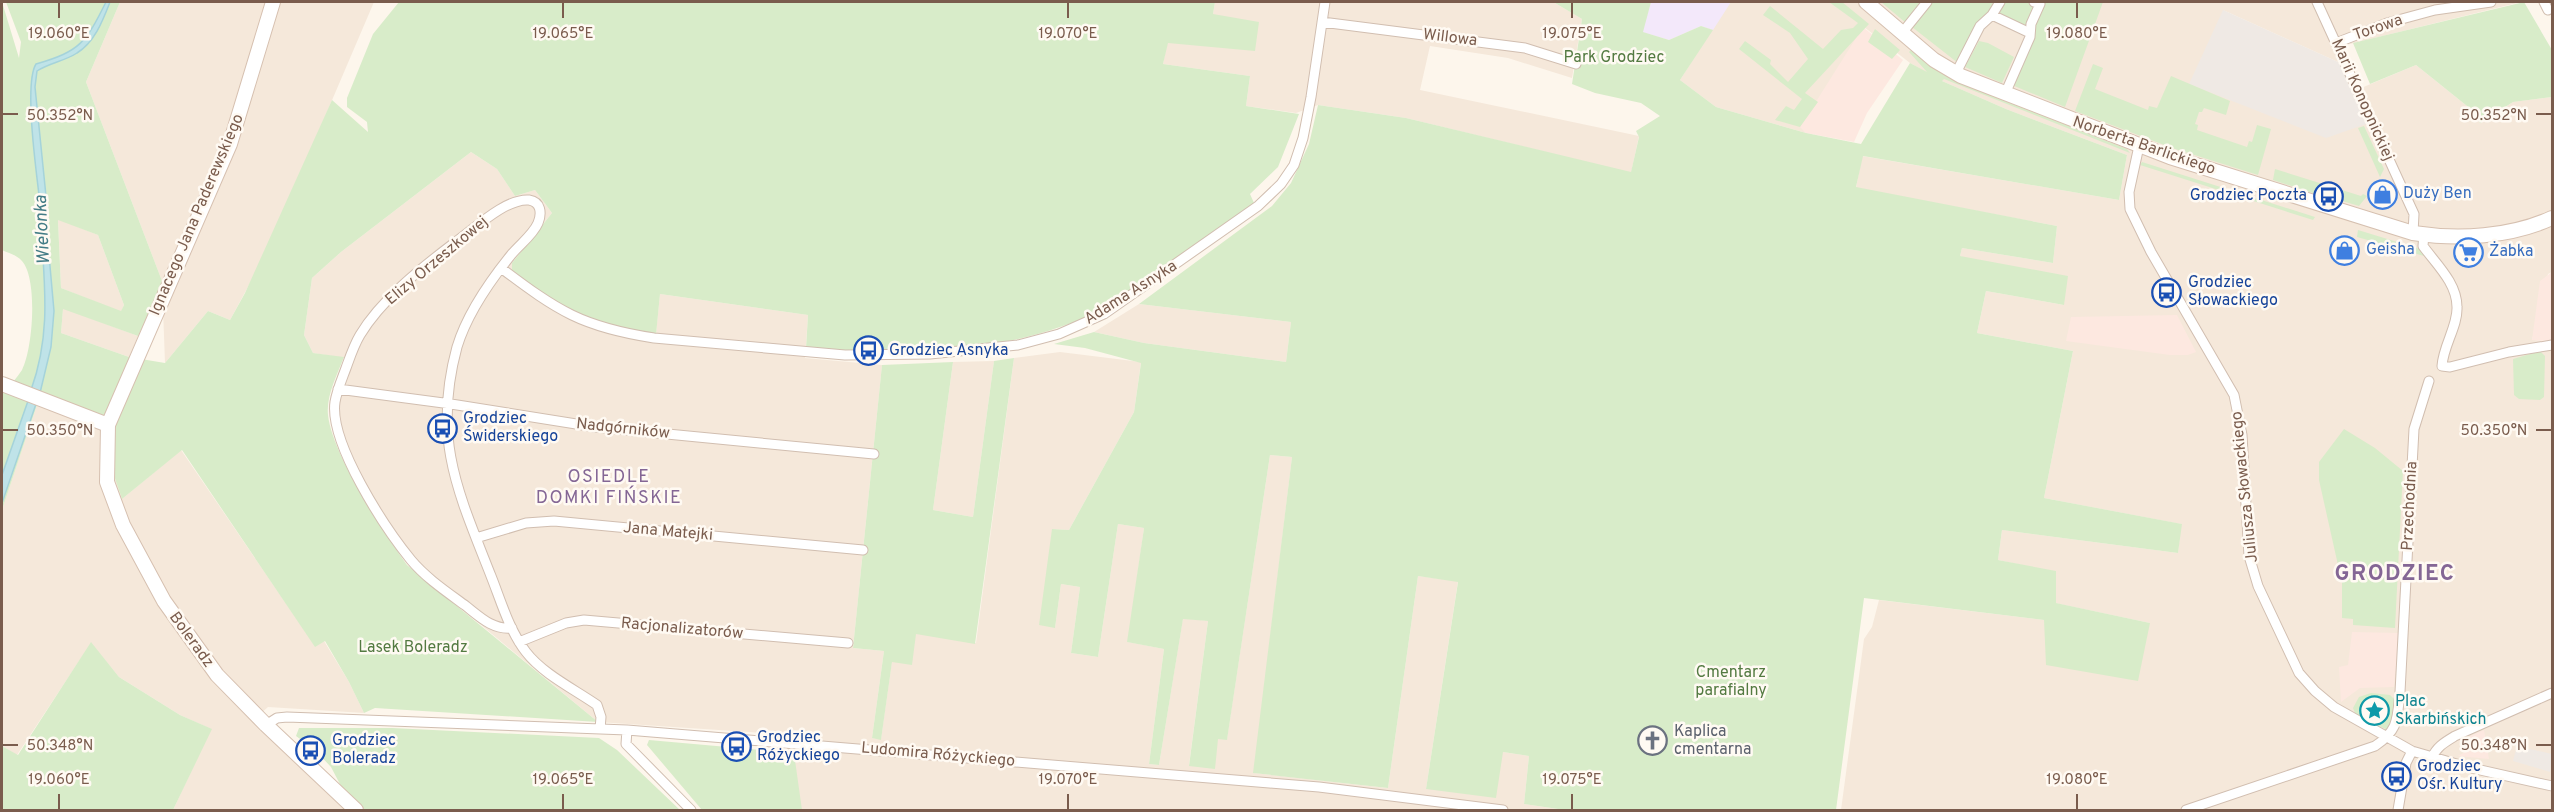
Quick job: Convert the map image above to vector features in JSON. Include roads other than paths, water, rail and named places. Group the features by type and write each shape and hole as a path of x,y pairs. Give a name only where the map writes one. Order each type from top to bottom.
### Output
{"street":[{"name":"Ignacego Jana Paderewskiego","path":"108,425 230,144 273,2"},
{"name":"Adama Asnyka","path":"501,268 541,298 575,318 600,328 654,338 865,356 990,350 1045,339 1104,314 1257,206 1281,184 1294,165 1303,138 1325,2"},
{"name":"Norberta Barlickiego","path":"1869,2 1934,60 1956,73 2139,146 2419,234 2497,234 2534,226 2553,218"},
{"path":"1902,33 1927,2"},
{"path":"1956,73 1980,26 1992,15 2000,2"},
{"path":"2006,94 2040,4 2034,2"},
{"name":"Marii Konopnickiej","path":"2317,2 2414,214 2419,234"},
{"name":"Torowa","path":"2336,43 2387,22 2435,10 2491,2"},
{"path":"1992,15 2030,33"},
{"name":"Willowa","path":"1322,22 1525,48 1576,64"},
{"name":"Juliusza Słowackiego","path":"2139,146 2129,192 2130,209 2151,252 2234,395 2242,435 2249,556 2258,586 2299,673 2334,707 2412,751 2432,758 2553,786"},
{"name":"Elizy Orzeszkowej","path":"501,268 538,225 540,211 538,204 532,200 506,205 445,250 376,313 358,337 338,389 334,415 340,443 378,514 413,562 434,582 492,626 512,628"},
{"path":"2419,234 2423,246 2446,276 2454,291 2457,308 2442,366 2450,367 2510,352 2553,345"},
{"path":"501,268 489,284 458,344 446,403 449,457 476,538 519,642 535,662 597,705 601,717 600,729"},
{"name":"Przechodnia","path":"2387,738 2396,723 2400,692 2414,429 2429,381"},
{"path":"2,384 108,425"},
{"name":"Nadgórników","path":"338,389 446,403 595,427 874,454"},
{"name":"Boleradz","path":"108,425 107,482 123,525 171,613 217,675 356,810"},
{"name":"Jana Matejki","path":"476,538 526,523 555,521 863,550"},
{"name":"Racjonalizatorów","path":"519,642 566,623 584,620 848,643"},
{"path":"2432,758 2434,752 2445,741 2553,693"},
{"name":"Ludomira Różyckiego","path":"266,725 277,717 287,717 627,730 1319,787 1503,810"},
{"path":"627,730 626,744 691,810"},
{"path":"2186,810 2375,746 2387,738"},
{"path":"2398,810 2406,763 2412,751"}],"water":[{"path":"106,2 110,2 89,43 72,56 37,71 35,87 46,196 39,195 31,107 31,89 36,64 63,54 80,43 93,27"},
{"name":"Wielonka","path":"40,199 44,199 54,311 51,347 40,393 31,390 43,342 45,318"},
{"path":"28,401 36,404 2,503 2,475"}],"place":[{"name":"Duży Ben","path":"2382,194"},
{"name":"Grodziec Poczta","path":"2328,196"},
{"name":"Geisha","path":"2345,250"},
{"name":"Żabka","path":"2468,252"},
{"name":"Grodziec Słowackiego","path":"2167,292"},
{"name":"Grodziec Asnyka","path":"868,351"},
{"name":"Grodziec Świderskiego","path":"442,428"},
{"name":"Plac Skarbińskich","path":"2374,711"},
{"name":"Kaplica cmentarna","path":"1653,741"},
{"name":"Grodziec Różyckiego","path":"736,747"},
{"name":"Grodziec Boleradz","path":"311,750"},
{"name":"Grodziec Ośr. Kultury","path":"2396,776"}],"district":[{"name":"OSIEDLE DOMKI FIŃSKIE","path":"609,487"},
{"name":"GRODZIEC","path":"2395,574"}],"park label":[{"name":"Park Grodziec","path":"1614,58"},
{"name":"Lasek Boleradz","path":"413,648"},
{"name":"Cmentarz parafialny","path":"1731,682"}]}
